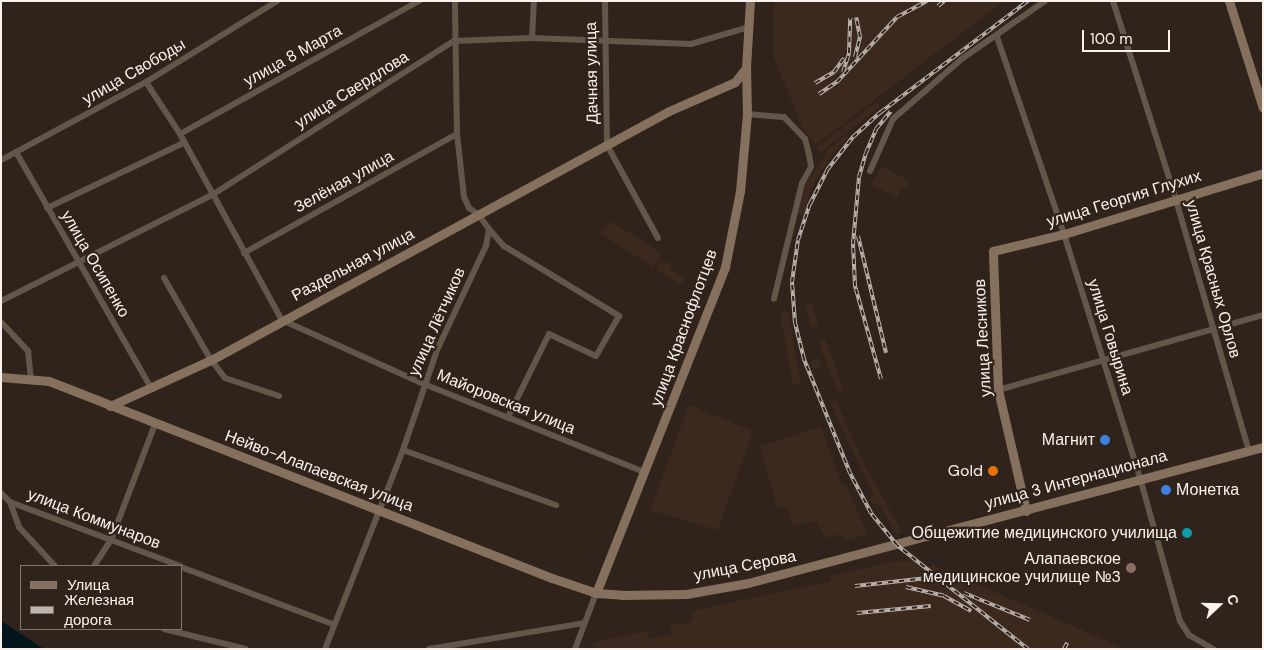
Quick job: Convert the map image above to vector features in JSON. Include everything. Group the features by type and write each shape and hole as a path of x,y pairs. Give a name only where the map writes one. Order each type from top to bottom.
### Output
{"street":[{"name":"улица Свободы","path":"1,160 146,82 277,1"},
{"name":"улица 8 Марта","path":"180,134 419,1"},
{"path":"455,1 454,41 457,134 464,197 469,208 479,215 504,246 619,316 596,356 549,334 508,417"},
{"path":"532,38 534,1"},
{"name":"Дачная улица","path":"605,1 603,42 607,145"},
{"name":"улица Краснофлотцев","path":"574,649 725,267 740,192 747,114 746,68 750,1"},
{"path":"870,171 892,119 963,58 997,37 1045,1"},
{"name":"улица Красных Орлов","path":"1112,1 1176,200 1249,450"},
{"path":"1228,1 1263,108"},
{"path":"454,41 532,38 691,44 749,27"},
{"name":"улица Говырина","path":"997,37 1064,234 1140,478 1180,621 1185,631 1213,649"},
{"name":"улица Свердлова","path":"1,301 78,264 212,195 454,41"},
{"name":"Раздельная улица","path":"110,406 152,389 211,360 669,111 735,82 746,68"},
{"path":"146,82 180,134 183,143 282,320"},
{"path":"747,114 784,117 805,139 811,167 802,182 774,299"},
{"name":"Зелёная улица","path":"244,253 457,134"},
{"path":"47,208 183,143"},
{"path":"607,145 658,238"},
{"name":"улица Осипенко","path":"16,152 78,264 152,389"},
{"name":"улица Георгия Глухих","path":"993,251 1064,234 1263,173"},
{"name":"улица Лётчиков","path":"325,649 333,624 403,450 424,384 480,261 489,229"},
{"name":"улица Лесников","path":"993,251 998,390 1026,511"},
{"path":"164,278 211,360 225,378 279,396"},
{"path":"998,390 1212,327 1263,315"},
{"name":"Майоровская улица","path":"282,320 424,384 644,472"},
{"path":"1,322 28,351 31,378"},
{"name":"Нейво-Алапаевская улица","path":"1,377 31,378 110,406 596,593"},
{"path":"95,565 111,540 155,424"},
{"name":"улица 3 Интернационала","path":"897,545 956,526 1026,511 1140,478 1263,447"},
{"path":"403,450 556,505"},
{"name":"улица Коммунаров","path":"1,493 10,502 175,565"},
{"path":"10,502 19,527 55,565"},
{"name":"улица Серова","path":"596,593 686,594 721,588 897,545"},
{"name":"улица Коммунаров","path":"182,568 333,624"},
{"path":"429,649 584,623"},
{"path":"168,630 246,649"}],"shaded area":[{"path":"774,1 1004,1 815,145 803,128 773,56"},
{"path":"877,102 880,107 821,152 817,147"},
{"path":"846,134 849,137 831,156 812,187 803,216 796,214 805,185 828,150"},
{"path":"882,166 910,182 906,188 902,186 897,198 871,184"},
{"path":"610,221 662,253 653,267 601,234"},
{"path":"666,261 671,264 669,268 685,278 680,285 656,269 661,262 664,264"},
{"path":"812,302 818,326 811,327 805,304"},
{"path":"788,312 801,384 793,385 780,314"},
{"path":"825,339 844,389 838,392 818,341"},
{"path":"813,358 817,358 820,363 819,367 813,368 810,365 810,361"},
{"path":"836,400 865,466 902,532 897,535 878,502 873,505 869,499 874,496 830,403"},
{"path":"689,405 753,431 718,530 650,510"},
{"path":"821,427 842,485 846,485 867,534 847,541 839,534 825,538 817,521 792,526 788,507 777,508 760,446"},
{"path":"896,561 915,561 927,570 933,565 1125,649 593,649 592,642 647,631 649,639 672,634 670,625 693,622 692,611 831,581 830,576"},
{"path":"1,621 44,649 1,649"}],"railway":[{"path":"819,94 837,82 897,17 927,1"},
{"path":"938,6 944,1"},
{"path":"1028,1 881,112 853,137 827,170 810,204 798,240 792,282 795,323 804,359 850,473 871,513 897,545 1028,649"},
{"path":"855,57 860,37 856,17"},
{"path":"843,72 849,53 850,18"},
{"path":"815,83 834,72 844,58"},
{"path":"881,379 855,286 853,244 859,177 876,129 891,111"},
{"path":"858,236 886,353"},
{"path":"855,586 928,578"},
{"path":"906,587 944,596 971,611"},
{"path":"964,593 1030,620"},
{"path":"857,613 931,606"},
{"path":"1064,649 1067,643"}],"place":[{"name":"Магнит","path":"1105,440"},
{"name":"Gold","path":"993,471"},
{"name":"Монетка","path":"1166,490"},
{"name":"Общежитие медицинского училища","path":"1187,533"},
{"name":"Алапаевское медицинское училище №3","path":"1131,568"}]}
